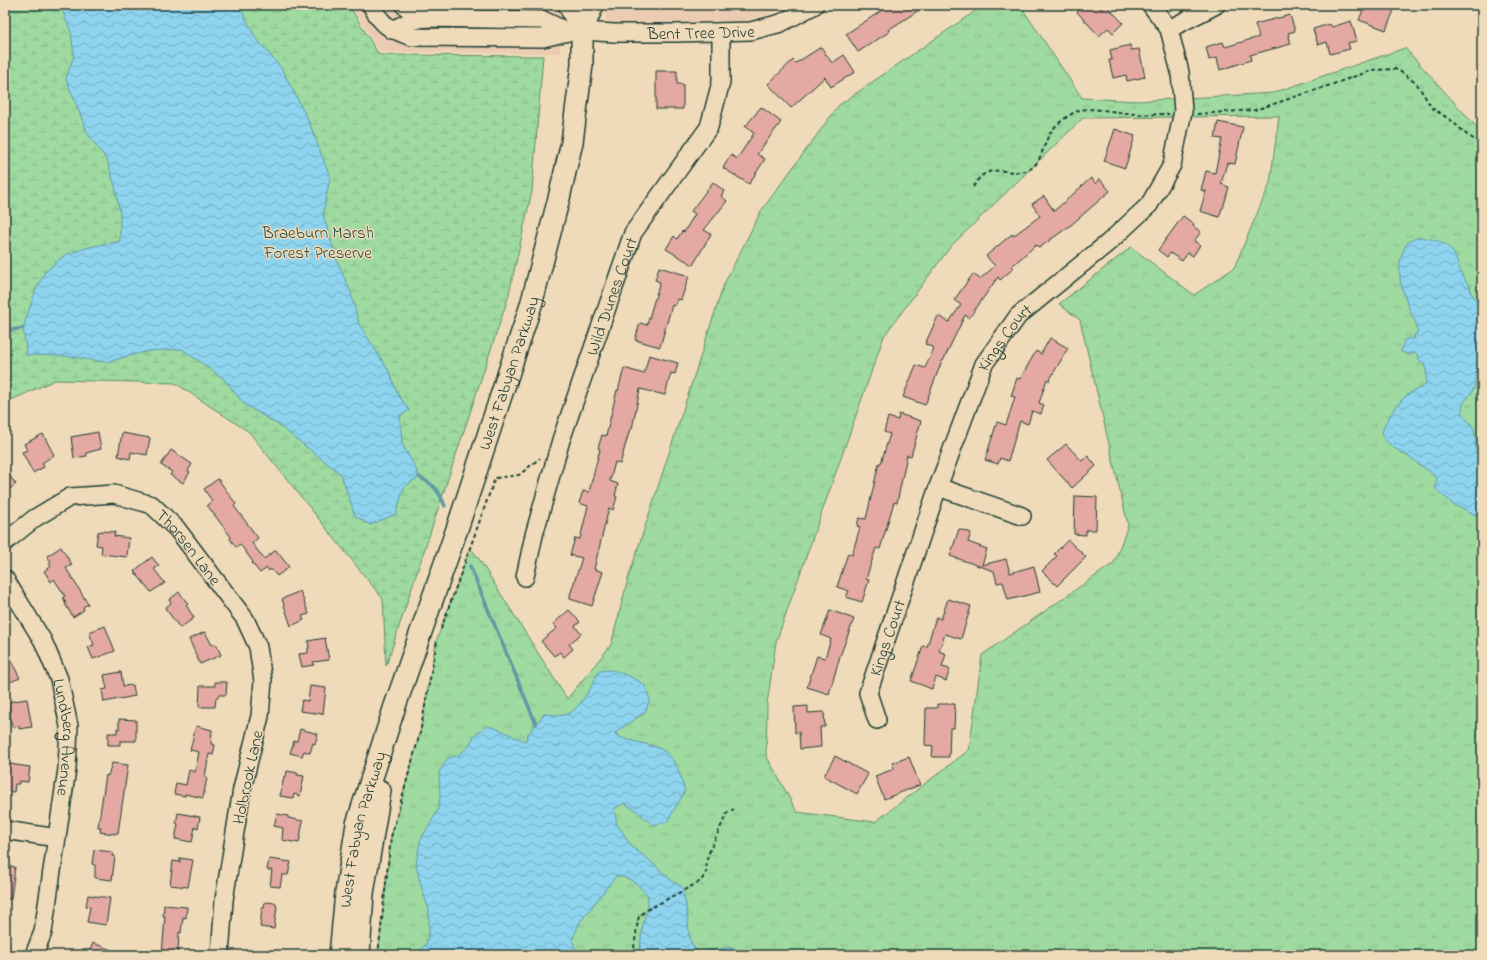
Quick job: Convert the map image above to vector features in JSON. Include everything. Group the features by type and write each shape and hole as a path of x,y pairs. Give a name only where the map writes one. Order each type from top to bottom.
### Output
{"main road":[{"name":"West Fabyan Parkway","path":"569,5 582,31"},
{"name":"West Fabyan Parkway","path":"340,955 346,893 357,824 455,536 531,305 572,142 582,65 582,31 593,5"},
{"name":"West Fabyan Parkway","path":"359,955 363,893 373,826 396,706"}],"street":[{"path":"371,5 379,19 392,30 412,37 543,38 568,32 543,20 425,18 411,21 392,30"},
{"path":"404,5 414,14 425,18"},
{"name":"Bent Tree Drive","path":"582,31 614,33 751,31 781,23 815,5"},
{"name":"Kings Court","path":"877,720 868,692 938,487 984,364 1018,316 1109,242 1149,205 1172,165 1182,115 1180,72 1169,29 1151,5"},
{"path":"1169,29 1216,5"},
{"name":"Wild Dunes Court","path":"525,577 534,535 561,440 633,233 709,127 721,82 721,32"},
{"path":"938,487 1022,516"},
{"name":"Thorsen Lane","path":"5,542 35,518 70,497 114,494 152,505 177,529 235,605"},
{"name":"Lundberg Avenue","path":"5,579 43,640 59,679 69,726 68,768 43,932 34,955"},
{"name":"Holbrook Lane","path":"220,955 224,900 242,789 260,716 263,681 258,647 245,619 235,605"},
{"path":"5,830 57,838"}],"path":[{"path":"973,187 982,175 989,171 1022,172 1032,168 1037,162 1048,135 1053,128 1071,115 1081,110 1137,114 1182,115 1256,110 1373,70 1395,69 1401,72 1417,84 1432,108 1452,121 1467,135 1482,144"},
{"path":"378,955 391,837 420,733 436,642 495,478 519,475 561,440"},
{"path":"633,955 639,917 645,911 701,881 706,872 707,859 710,850 727,813 734,809"}],"shaded area":[{"path":"351,5 560,5 560,53 380,52"},
{"path":"606,5 788,5 781,10 737,24 606,25"}],"green space":[{"name":"Braeburn Marsh Forest Preserve","path":"5,5 349,5 379,55 543,56 532,191 508,298 386,666 383,599 249,432 175,383 55,380 5,403"},
{"path":"984,5 1020,5 1082,98 1137,101 1273,93 1405,48 1482,133 1482,955 378,955 391,837 420,733 436,642 470,548 477,556 567,699 611,645 628,579 724,284 761,211 839,105","holes":["1279,116 1270,183 1234,268 1194,295 1131,247 1059,304 1080,320 1128,525 1114,563 982,655 969,750 875,822 797,812 766,755 767,704 776,642 884,336 951,246 1083,118"]}],"water":[{"path":"60,5 239,5 255,37 282,69 309,122 330,177 323,214 336,258 351,293 359,324 390,373 397,393 409,410 400,416 402,444 419,477 404,487 396,514 370,525 355,516 341,474 277,424 245,405 224,379 182,349 149,351 106,362 65,356 27,355 23,328 35,292 45,272 65,255 89,247 120,241 120,213 115,186 107,160 88,134 66,79 74,55 71,32"},
{"path":"1420,237 1433,239 1443,243 1451,250 1465,280 1470,286 1471,293 1482,307 1482,368 1477,372 1473,390 1462,408 1463,414 1473,426 1477,454 1482,461 1482,513 1477,515 1469,513 1465,509 1453,505 1435,487 1437,480 1436,477 1415,461 1392,447 1382,435 1386,421 1396,406 1409,394 1422,388 1426,383 1426,372 1424,365 1423,362 1419,361 1418,355 1416,353 1408,354 1401,352 1404,340 1410,338 1415,339 1414,335 1417,334 1417,328 1405,298 1401,283 1401,260 1407,244 1411,240"},
{"path":"612,670 629,676 645,685 650,700 645,712 615,733 625,739 649,745 665,752 675,763 685,791 667,822 653,825 637,811 624,803 614,809 617,824 632,847 648,859 672,881 683,888 689,934 691,942 697,952 733,947 747,955 639,955 643,923 648,909 648,896 634,882 626,878 616,876 580,922 572,940 578,955 416,955 426,944 429,931 429,910 416,865 420,841 438,810 440,798 439,772 448,758 459,755 468,747 475,735 487,726 526,741 528,734 544,714 564,715 570,713 585,697 599,671"}],"building":[{"path":"881,5 927,5 888,30 889,32 858,52 846,34 884,9"},
{"path":"1084,5 1097,5 1101,9 1106,5 1123,23 1113,33 1108,28 1099,36 1077,12"},
{"path":"1365,5 1396,5 1386,30 1359,20"},
{"path":"1290,15 1295,31 1288,33 1291,44 1250,55 1251,60 1220,70 1217,58 1209,60 1206,47 1223,42 1225,47 1259,37 1255,24"},
{"path":"1351,21 1357,41 1348,43 1350,49 1330,54 1327,42 1318,45 1313,29 1330,24 1332,27"},
{"path":"1130,45 1131,50 1139,49 1145,77 1127,81 1126,75 1113,78 1109,60 1112,60 1110,50"},
{"path":"821,47 832,63 844,55 855,72 831,87 825,77 791,108 768,84 793,60 796,63"},
{"path":"656,71 677,71 677,84 683,84 683,109 656,109"},
{"path":"761,107 781,122 757,154 765,159 749,184 723,168 731,155 737,159 754,133 745,127"},
{"path":"1218,122 1243,127 1235,164 1227,163 1221,184 1229,187 1219,217 1200,211 1206,191 1201,190 1206,171 1215,173 1222,139 1215,138"},
{"path":"1115,129 1135,136 1125,168 1104,161"},
{"path":"1091,178 1096,184 1099,178 1110,191 1071,225 1039,248 1036,245 1012,266 1014,268 1000,280 998,277 969,318 965,315 942,361 925,405 903,397 916,365 925,368 934,348 925,344 938,316 949,322 961,305 954,300 973,274 980,279 995,266 986,256 1012,234 1013,236 1040,216 1032,204 1044,196 1054,211"},
{"path":"713,182 724,191 721,196 727,201 704,230 711,234 693,265 666,249 674,236 677,239 682,231 684,232 695,214 691,211"},
{"path":"1183,216 1194,224 1193,226 1201,232 1194,241 1200,245 1193,256 1188,253 1182,261 1170,253 1167,257 1158,250"},
{"path":"659,267 689,276 681,300 678,299 675,306 672,305 660,347 635,340 640,323 647,325 660,282 655,280"},
{"path":"1050,338 1068,348 1049,381 1047,379 1039,403 1044,405 1041,414 1032,411 1028,424 1020,421 1008,461 1000,458 998,464 985,460 997,422 1006,425 1015,397 1011,396 1017,378 1020,379 1036,351 1041,354"},
{"path":"649,355 678,363 675,374 671,373 665,395 640,389 632,429 630,429 620,464 615,462 610,481 618,484 615,496 617,497 613,510 609,508 594,569 603,572 592,606 570,599 582,558 570,555 575,538 580,539 588,506 579,503 583,491 589,492 600,449 598,448 602,435 606,436 624,368 644,374"},
{"path":"899,414 921,421 911,456 907,455 897,503 894,502 880,549 876,548 866,579 869,580 862,602 846,597 849,591 837,587 848,553 852,555 860,527 857,526 859,518 866,519 879,463 881,463 890,434 884,432 888,417 898,420"},
{"path":"98,432 101,449 86,453 87,456 74,458 71,437"},
{"path":"122,433 150,438 147,455 131,452 130,459 118,456"},
{"path":"43,434 54,455 42,463 44,467 33,473 22,452 27,450 24,444"},
{"path":"1066,444 1082,461 1088,456 1096,466 1072,488 1047,460"},
{"path":"171,450 192,464 188,471 190,472 183,483 170,475 172,472 161,465"},
{"path":"5,470 16,484 5,493"},
{"path":"218,479 236,504 234,506 258,538 252,543 264,559 276,550 289,567 277,576 271,569 269,571 267,568 260,573 240,544 236,547 230,539 231,537 207,505 212,501 204,489"},
{"path":"1075,496 1097,497 1096,530 1086,530 1086,535 1074,534"},
{"path":"959,529 971,533 968,542 987,549 982,565 1006,559 1010,573 1034,566 1040,592 1008,600 1003,582 997,583 994,571 950,556"},
{"path":"98,532 115,532 114,536 129,538 127,557 101,554 102,546 96,545"},
{"path":"1068,540 1086,557 1057,586 1042,571 1057,556 1054,554"},
{"path":"61,547 72,565 66,568 88,604 83,607 84,610 73,617 65,604 63,597 65,596 54,579 51,582 44,571 51,566 49,563 51,562 47,556"},
{"path":"152,557 159,566 154,569 165,583 151,592 134,571"},
{"path":"300,591 309,614 302,616 304,620 291,626 282,599"},
{"path":"179,592 188,604 186,605 194,618 180,628 165,608 171,603 169,600"},
{"path":"948,599 971,606 961,639 945,634 939,651 946,654 942,667 950,669 946,681 936,677 932,689 911,681 923,646 927,647 936,617 941,619"},
{"path":"569,610 580,622 575,626 581,634 569,644 573,649 564,657 560,652 554,656 541,641 557,628 553,624"},
{"path":"830,610 854,619 840,656 829,694 807,687 817,656 825,658 831,639 821,635"},
{"path":"105,626 115,651 93,659 88,647 94,645 89,632"},
{"path":"205,632 212,645 216,644 221,655 200,664 189,639"},
{"path":"325,638 329,660 313,662 314,665 302,667 299,654 308,653 308,641"},
{"path":"5,649 20,678 8,683 5,676"},
{"path":"121,672 123,686 133,685 135,696 104,702 102,690 107,689 104,675"},
{"path":"215,682 227,682 226,695 218,695 218,698 216,698 215,707 199,707 200,686 215,686"},
{"path":"310,686 326,688 323,714 300,711 302,700 308,701"},
{"path":"27,699 32,727 19,729 19,726 12,727 8,702"},
{"path":"937,704 955,704 954,728 950,728 949,757 932,757 933,746 925,745 926,708 937,708"},
{"path":"808,706 808,713 824,712 825,727 820,727 821,747 800,749 799,732 795,733 794,707"},
{"path":"119,719 136,720 136,741 120,741 120,745 108,745 108,733 117,733 117,728 119,729"},
{"path":"196,726 212,730 211,744 215,745 213,755 209,754 205,777 207,778 203,798 185,794 185,796 174,794 176,783 186,785 189,770 195,772 199,752 190,750"},
{"path":"300,729 318,734 310,753 304,751 302,756 290,753 294,741 297,741"},
{"path":"835,756 868,774 857,794 824,776"},
{"path":"909,757 920,785 884,799 875,776 894,769 892,763"},
{"path":"112,763 128,765 118,833 115,834 100,832 101,827 98,827 106,775 108,776"},
{"path":"9,764 30,767 28,782 19,781 19,784 15,784 14,792 5,791 5,779"},
{"path":"287,771 304,776 300,796 294,794 293,798 280,796 284,776 286,776"},
{"path":"178,813 200,817 198,828 195,827 192,842 175,839 178,824 176,823"},
{"path":"277,814 303,821 299,843 282,840 283,828 274,826"},
{"path":"94,850 113,852 112,856 115,856 112,880 95,878 95,865 92,864"},
{"path":"180,858 193,860 188,887 170,885 173,861 180,862"},
{"path":"269,859 291,862 288,875 282,875 280,887 270,886 272,870 267,870"},
{"path":"5,865 15,867 11,899 5,899"},
{"path":"88,895 110,898 106,925 87,922 90,907 86,906"},
{"path":"265,902 276,903 275,905 277,906 274,929 260,927 262,908 264,908"},
{"path":"164,905 187,907 186,918 183,917 181,933 179,932 178,955 162,955 165,916 163,916"},
{"path":"93,943 122,954 122,955 88,955"}],"waterway":[{"path":"5,331 23,328"},
{"path":"419,477 429,482 435,488 441,496 445,506"},
{"path":"470,566 536,724"}]}
